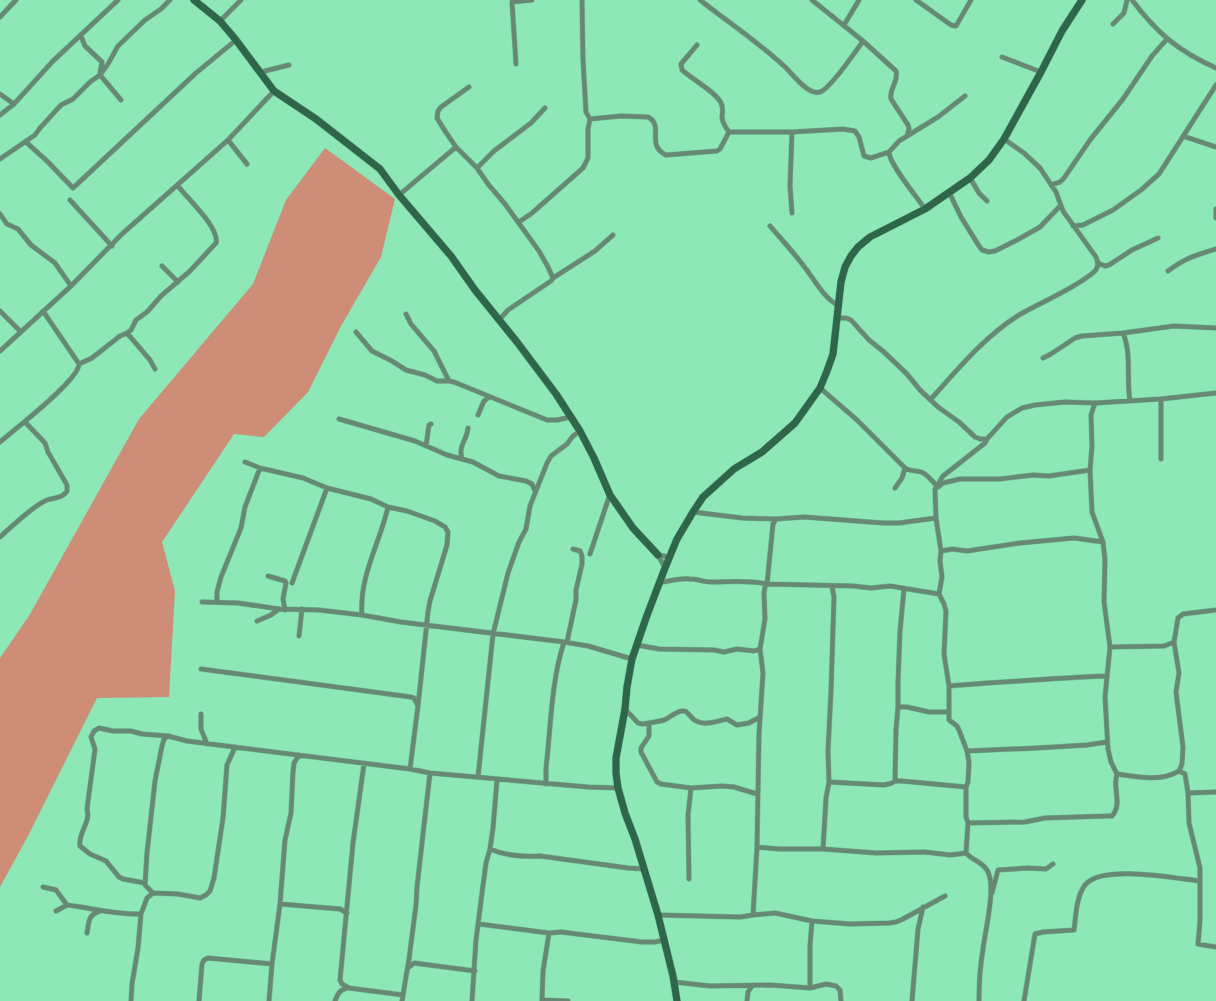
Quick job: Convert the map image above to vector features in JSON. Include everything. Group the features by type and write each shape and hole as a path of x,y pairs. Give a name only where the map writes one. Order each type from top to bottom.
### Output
{"street":[{"path":"0,17 16,0"},
{"path":"0,115 14,104 53,61 118,0"},
{"path":"0,159 35,135 61,105 73,99 90,82 100,75 118,46 145,20 170,0"},
{"path":"194,0 220,21 261,72 274,91 316,119 380,169 399,195 451,256 517,342 571,417 594,458 610,494 633,528 658,555 665,568"},
{"path":"220,21 241,0"},
{"path":"516,64 512,2 532,0"},
{"path":"519,222 532,213 583,168 588,158 588,129 590,119 586,112 582,0"},
{"path":"700,0 784,66 806,88 813,92 820,92 827,88 863,41"},
{"path":"812,0 863,41 896,71 897,78 890,93 890,99 908,126 907,136"},
{"path":"844,25 859,0"},
{"path":"916,0 951,25 956,26 971,0"},
{"path":"677,1001 658,915 618,788 616,758 632,659 659,582 677,539 703,497 734,469 762,452 795,423 820,388 833,354 841,282 845,267 851,256 858,247 870,238 925,209 970,178 989,160 1004,139 1062,31 1082,0"},
{"path":"1113,24 1124,13 1128,0"},
{"path":"1132,0 1144,16 1167,39 1182,50 1216,68"},
{"path":"81,36 85,46 102,62 100,75 121,100"},
{"path":"1051,185 1060,182 1064,178 1087,144 1123,99 1152,56 1167,39"},
{"path":"26,142 73,188 196,73 236,40"},
{"path":"697,44 681,64 682,70 715,95 720,101 723,107 722,118 729,132"},
{"path":"1002,57 1041,72"},
{"path":"261,72 290,65"},
{"path":"1073,226 1083,225 1114,210 1141,190 1159,174 1216,85"},
{"path":"469,87 441,107 438,111 437,115 441,125 456,146 477,168 519,222 539,251 553,278"},
{"path":"0,351 71,286 112,246 122,234 178,186 228,140 274,91"},
{"path":"0,94 14,104"},
{"path":"729,132 851,130 855,131 859,137 864,156 871,158 889,152 899,141 938,117 965,96"},
{"path":"477,168 494,151 531,123 545,108"},
{"path":"590,119 622,116 648,117 652,119 655,127 655,144 661,153 666,155 717,151 720,149 729,132"},
{"path":"792,132 790,186 792,213"},
{"path":"1183,136 1216,147"},
{"path":"931,399 994,334 1019,315 1052,299 1086,278 1098,268 1098,263 1092,250 1073,226 1060,206 1059,199 1040,168 1032,159 1004,139"},
{"path":"228,140 247,164"},
{"path":"399,195 456,146"},
{"path":"889,152 897,170 925,209"},
{"path":"970,178 979,193 987,201"},
{"path":"79,364 92,358 120,336 131,330 136,320 147,312 165,292 178,282 212,249 216,243 217,240 211,225 178,186"},
{"path":"949,192 960,217 978,246 982,250 989,252 995,251 1040,227 1060,206"},
{"path":"70,200 112,246"},
{"path":"1216,209 1216,218"},
{"path":"0,214 7,224 18,229 31,245 55,263 71,286"},
{"path":"770,226 806,268 826,296 839,306"},
{"path":"499,320 508,310 595,250 614,235"},
{"path":"1098,263 1105,266 1109,265 1132,250 1158,238"},
{"path":"1168,271 1181,261 1216,249"},
{"path":"162,266 178,282"},
{"path":"0,311 21,332"},
{"path":"0,442 42,408 79,369 79,364 44,311"},
{"path":"406,314 411,324 434,351 450,380"},
{"path":"838,318 846,318 851,320 869,340 907,374 920,390 938,407 959,422 975,437 986,439"},
{"path":"1043,358 1078,337 1174,326 1216,328"},
{"path":"356,332 372,351 406,370 425,375 437,381 450,380 547,420 557,420 571,417"},
{"path":"127,333 150,360 155,369"},
{"path":"1123,333 1127,355 1128,391 1130,401"},
{"path":"820,388 862,424 905,468 909,471 922,472 936,487"},
{"path":"979,1001 983,948 990,900 990,879 987,870 966,853 968,823 966,817 966,787 969,774 966,751 956,726 950,720 949,712 949,686 944,654 946,611 939,594 942,577 940,561 941,551 936,518 936,487 943,476 985,444 986,439 1007,417 1022,408 1065,402 1095,403 1216,394"},
{"path":"478,415 484,401 489,397"},
{"path":"1161,399 1161,459"},
{"path":"968,823 1026,822 1045,818 1112,816 1115,813 1118,799 1115,779 1117,774 1111,762 1108,742 1106,697 1110,647 1104,602 1105,560 1103,542 1092,512 1090,470 1092,446 1091,415 1095,403"},
{"path":"339,419 385,432 447,455 483,466 499,476 526,481 532,484 538,484"},
{"path":"0,537 22,517 47,500 60,497 67,491 67,485 48,452 45,443 25,422"},
{"path":"426,446 429,425 431,424"},
{"path":"462,459 461,447 467,435 468,428"},
{"path":"478,777 493,634 508,573 519,542 526,529 530,506 538,484 542,478 546,463 551,456 567,444 573,436 580,431"},
{"path":"245,462 260,468 303,478 327,488 371,499 388,507 407,511 435,521 448,532 447,545 430,601 410,769"},
{"path":"217,602 217,592 221,577 241,528 245,507 260,468"},
{"path":"895,488 902,478 905,468"},
{"path":"936,487 943,483 960,479 1000,479 1033,475 1049,476 1090,470"},
{"path":"532,484 535,491"},
{"path":"292,583 327,488"},
{"path":"590,554 610,494"},
{"path":"362,615 362,601 366,574 385,520 388,507"},
{"path":"693,512 742,518 776,519 804,517 883,524 936,518"},
{"path":"768,518 773,524"},
{"path":"753,915 757,847 760,717 763,688 762,656 760,649 765,620 764,593 767,584 773,524 776,519"},
{"path":"941,551 952,549 967,550 1074,538 1103,542"},
{"path":"546,784 546,768 560,654 566,642 576,600 576,590 582,564 582,556 580,551 573,549"},
{"path":"658,555 670,557"},
{"path":"268,576 285,581 286,583 283,599 285,610"},
{"path":"659,582 684,579 704,582 728,581 870,588 890,586 939,594"},
{"path":"823,848 826,798 829,782 828,750 832,691 834,597 832,586"},
{"path":"895,781 898,682 904,589"},
{"path":"202,602 238,603 285,610 302,609 362,615 493,634 566,642 588,646 632,659"},
{"path":"257,621 271,615 279,609"},
{"path":"299,636 302,609"},
{"path":"1117,774 1135,777 1164,777 1179,771 1182,764 1183,747 1176,692 1179,673 1174,642 1178,618 1189,613 1216,610"},
{"path":"1110,647 1164,646 1174,642"},
{"path":"637,645 659,648 714,650 724,652 741,649 754,651 762,656"},
{"path":"754,651 760,649"},
{"path":"201,669 411,697 414,698 418,706"},
{"path":"949,686 988,682 1019,682 1058,678 1107,676"},
{"path":"898,707 907,707 929,712 949,712"},
{"path":"625,709 638,723 649,723 665,720 672,715 684,711 686,711 697,722 704,723 714,723 727,719 737,725 749,723 760,717"},
{"path":"201,714 201,729 207,744"},
{"path":"649,723 649,736 641,748 641,752 657,782 661,784 691,788 728,786 744,789 758,794"},
{"path":"145,883 119,877 106,861 90,854 80,846 79,837 88,818 87,809 96,749 91,737 94,731 99,728 113,731 131,731 142,734 168,736 207,744 410,769 430,773 546,784 618,788"},
{"path":"168,736 164,739 162,746 155,781 151,813 145,883 147,888 153,893 178,894 200,898 206,896 210,892 214,878 223,818 227,765 235,747"},
{"path":"966,751 1087,745 1108,742"},
{"path":"269,1001 280,904 285,840 290,813 294,763 299,755"},
{"path":"347,988 340,980 340,974 344,952 353,843 364,764"},
{"path":"1179,771 1185,774 1188,793 1189,823 1200,868 1200,921 1198,944 1216,947"},
{"path":"402,1001 408,968 430,773"},
{"path":"472,1001 476,940 486,863 490,849 497,780"},
{"path":"829,782 884,785 895,781 966,787"},
{"path":"689,879 688,815 691,788"},
{"path":"1188,793 1216,792"},
{"path":"757,847 780,849 823,848 876,853 925,852 950,855 966,853"},
{"path":"490,849 502,854 527,857 540,856 628,868 644,868"},
{"path":"990,900 998,870 1028,868 1046,869 1053,864"},
{"path":"1024,1001 1035,934 1074,930 1079,897 1085,885 1094,878 1106,875 1132,874 1199,881"},
{"path":"43,887 56,890 67,905"},
{"path":"131,1001 141,914 147,898 153,893"},
{"path":"658,915 740,917 775,913 812,921 856,924 889,923 896,922 945,896"},
{"path":"280,904 340,909 347,913"},
{"path":"56,912 67,905 131,915 141,914"},
{"path":"912,1001 918,929 923,907"},
{"path":"87,932 90,917 94,913 100,911"},
{"path":"810,988 810,946 812,921"},
{"path":"479,924 642,942 664,940"},
{"path":"549,932 543,971 542,1000 568,1001"},
{"path":"199,1001 202,964 204,960 208,958 272,964"},
{"path":"409,959 414,963 475,971"},
{"path":"408,968 414,963"},
{"path":"674,982 710,986 810,988 826,984 836,986 840,990 841,1001"},
{"path":"742,986 748,992"},
{"path":"747,1001 748,992 752,986"},
{"path":"335,1001 341,989 347,988 403,995"}],"shaded area":[{"path":"325,148 395,199 381,257 341,326 308,392 264,437 234,434 162,542 175,591 169,697 97,698 28,836 0,887 0,658 29,616 139,419 253,284 286,200"}]}
